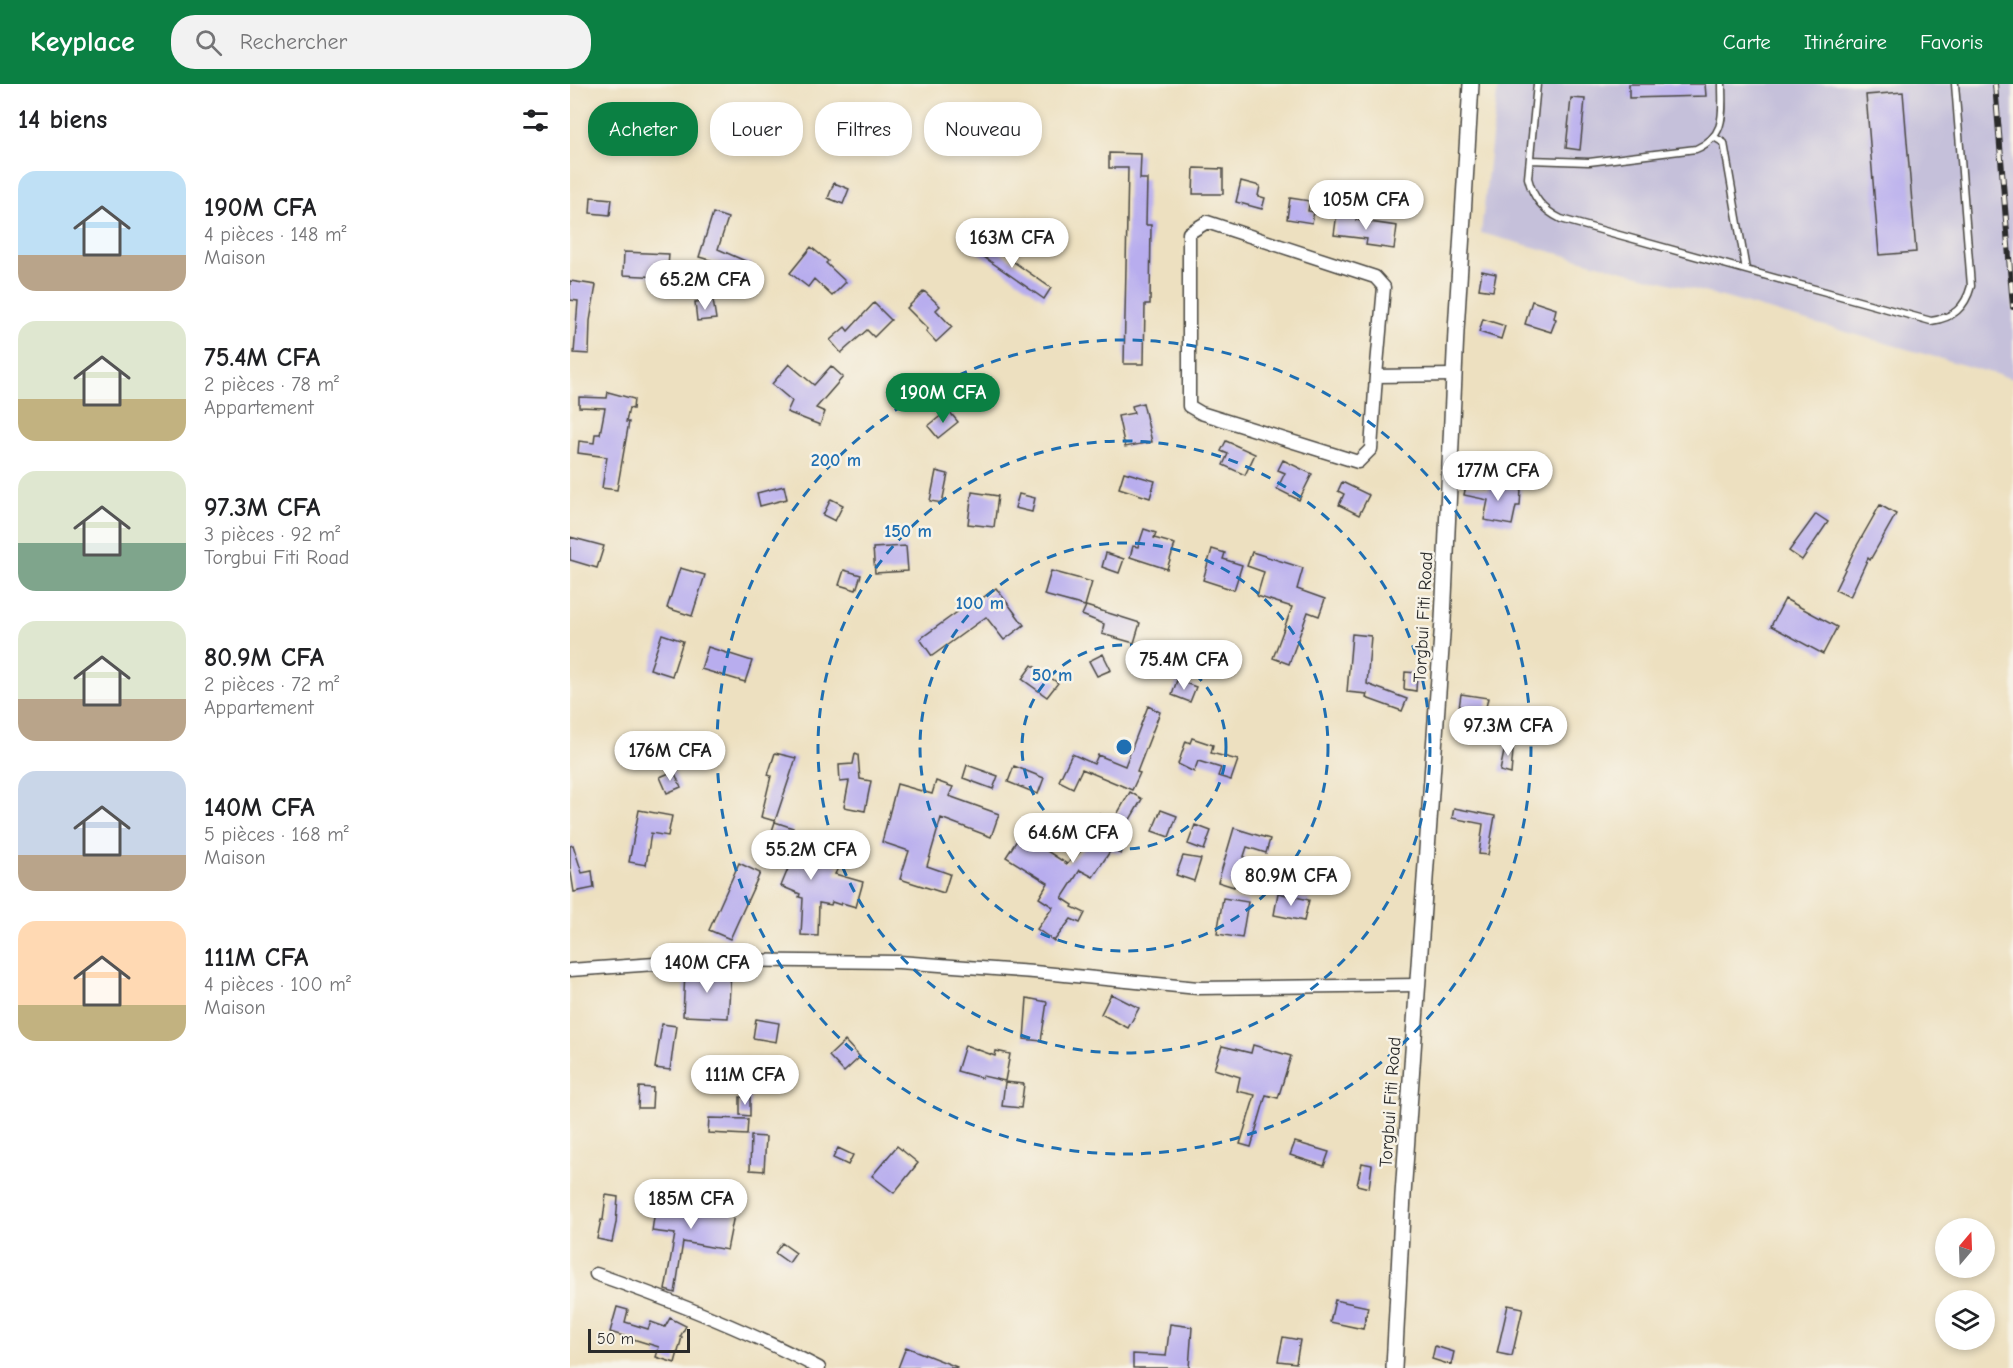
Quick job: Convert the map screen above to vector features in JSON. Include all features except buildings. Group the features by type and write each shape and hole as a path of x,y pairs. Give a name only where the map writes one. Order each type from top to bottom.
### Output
{"street":[{"name":"Torgbui Fiti Road","path":"1394,1368 1443,620 1471,84"},
{"path":"1207,222 1375,277 1384,287 1376,376 1371,449 1358,462 1201,413 1189,406 1189,233 1207,222"},
{"path":"1376,376 1454,375"},
{"path":"570,970 712,960 899,962 1198,988 1418,985"},
{"path":"596,1274 671,1300 745,1331 819,1368"}],"lane":[{"path":"1537,84 1528,178 1539,203 1549,213 1562,219 1930,321 1942,320 1953,315 1962,307 1971,286 1955,84"},
{"path":"1530,160 1589,162 1696,149 1706,144 1720,128 1722,84"},
{"path":"1714,137 1724,143 1746,270"}],"shaded area":[{"path":"1498,84 2013,84 2013,379 1726,298 1481,233"}],"railway":[{"path":"1995,84 2013,307"}]}
